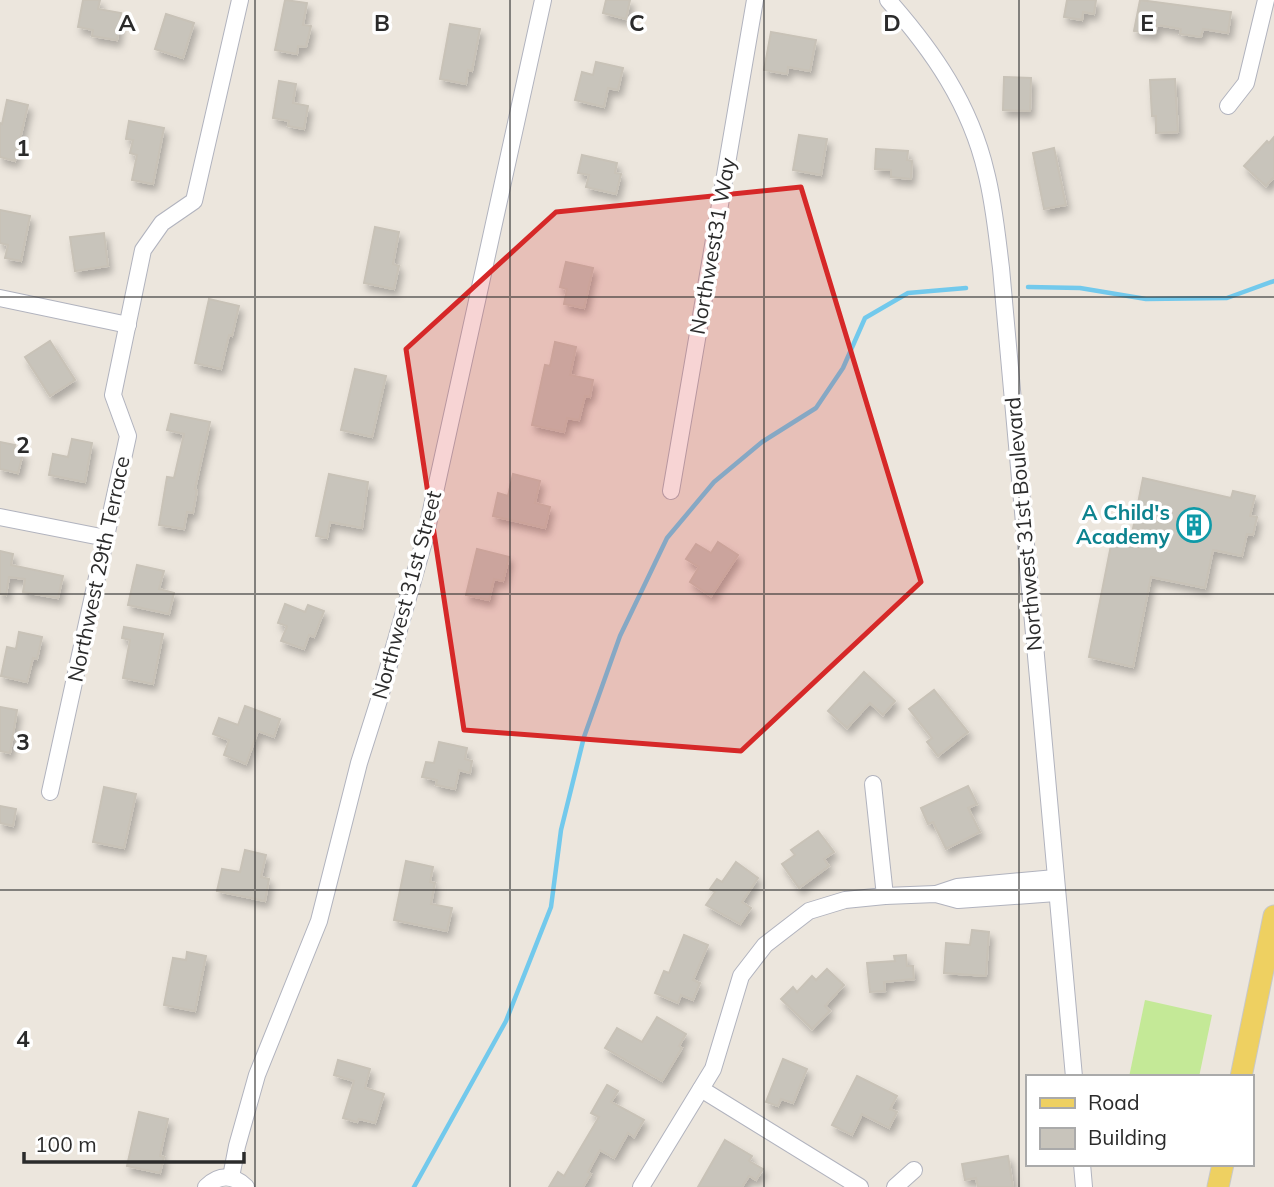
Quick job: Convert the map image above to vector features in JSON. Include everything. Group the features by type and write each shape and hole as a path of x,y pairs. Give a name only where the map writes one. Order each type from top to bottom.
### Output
{"main road":[{"path":"1241,1075 1274,916"},
{"path":"1218,1187 1223,1166"}],"street":[{"name":"Northwest 29th Terrace","path":"50,792 128,436 113,395 143,250 163,223 194,201 240,0"},
{"name":"Northwest 31st Street","path":"231,1177 257,1075 319,921 359,763 425,538 543,0"},
{"name":"Northwest31 Way","path":"671,491 755,0"},
{"name":"Northwest 31st Boulevard","path":"888,0 923,41 947,75 977,140 987,173 1001,268 1074,1075"},
{"path":"1228,106 1247,83 1266,0"},
{"path":"0,298 128,325"},
{"path":"0,517 106,538"},
{"path":"873,784 885,896"},
{"path":"641,1187 713,1069 741,976 765,945 809,911 845,900 936,894 957,887 1056,886"},
{"path":"701,1089 860,1187"},
{"path":"1082,1166 1084,1187"},
{"path":"895,1187 914,1170"},
{"path":"206,1187 215,1180 231,1177 246,1187"}],"highlighted area":[{"path":"801,187 921,582 741,751 464,730 406,349 556,212"}],"green space":[{"path":"1145,1000 1212,1015 1199,1075 1129,1075"}],"building":[{"path":"83,0 100,0 98,9 121,13 117,40 92,36 93,30 78,27"},
{"path":"285,0 307,3 303,25 311,26 306,47 298,46 297,54 275,50"},
{"path":"606,0 630,0 626,19 603,13"},
{"path":"1067,0 1096,0 1094,14 1083,12 1082,20 1064,17"},
{"path":"1140,0 1231,12 1228,33 1203,29 1201,37 1180,34 1181,29 1157,25 1155,34 1134,31"},
{"path":"166,14 194,23 183,58 155,49"},
{"path":"450,24 480,29 472,71 468,70 466,84 440,79"},
{"path":"771,32 816,40 810,71 788,67 787,74 764,70"},
{"path":"596,62 623,68 618,90 608,88 604,107 575,100 582,72 593,75"},
{"path":"1004,77 1031,78 1030,111 1003,110"},
{"path":"1175,79 1178,132 1156,133 1150,80"},
{"path":"279,81 296,84 293,103 308,106 304,129 288,126 289,121 273,118"},
{"path":"7,100 28,105 15,161 0,157 0,123 2,124"},
{"path":"129,121 164,128 153,184 132,180 137,155 130,153 133,140 126,139"},
{"path":"799,135 827,139 821,175 793,170"},
{"path":"1274,137 1274,177 1266,186 1244,166"},
{"path":"1054,148 1066,205 1044,209 1033,153"},
{"path":"876,149 908,151 907,160 912,161 911,179 891,177 891,170 875,169"},
{"path":"582,155 617,163 615,173 621,174 616,194 586,187 589,175 578,173"},
{"path":"0,210 30,216 21,261 5,258 8,245 0,243"},
{"path":"375,227 399,232 393,264 399,266 394,289 364,283"},
{"path":"104,233 108,266 75,271 70,237"},
{"path":"566,262 593,268 584,308 564,304 567,289 560,287"},
{"path":"209,299 239,306 221,369 195,363"},
{"path":"50,341 75,380 50,396 25,357"},
{"path":"555,342 576,347 570,375 593,380 590,397 585,396 579,420 567,418 564,432 532,425 545,365 550,366"},
{"path":"355,369 386,376 372,437 341,430"},
{"path":"171,414 210,422 195,489 193,513 187,512 184,529 159,525 167,477 174,478 184,434 167,430"},
{"path":"72,439 92,443 85,482 49,475 53,454 68,457"},
{"path":"0,442 15,445 14,451 23,453 18,473 0,469"},
{"path":"329,474 368,482 362,528 330,522 327,538 316,536"},
{"path":"513,474 540,481 535,503 550,507 545,528 493,516 498,493 508,496"},
{"name":"A Child's Academy","path":"1143,478 1231,498 1233,491 1255,496 1250,516 1257,517 1253,535 1247,534 1242,556 1213,550 1205,588 1151,577 1133,667 1089,657 1113,535 1131,539"},
{"path":"718,542 738,555 711,596 690,582 699,567 686,559 696,544 711,553"},
{"path":"477,549 509,557 503,581 494,579 489,600 466,595"},
{"path":"0,551 13,554 11,565 63,576 58,598 23,592 25,579 9,577 6,595 0,594"},
{"path":"137,565 164,571 159,589 174,593 169,614 128,605"},
{"path":"285,604 305,612 308,605 324,611 314,637 309,635 304,649 281,641 287,626 278,623"},
{"path":"124,627 163,634 153,684 123,678 130,640 122,638"},
{"path":"19,632 42,637 37,659 33,658 27,682 1,676 7,647 16,649"},
{"path":"864,672 895,701 883,715 870,703 847,728 828,711"},
{"path":"934,690 968,732 938,756 927,742 932,738 909,709"},
{"path":"245,706 280,719 274,737 258,731 246,764 224,755 229,740 213,734 219,718 238,725"},
{"path":"0,707 17,710 10,753 0,751"},
{"path":"439,742 467,748 465,759 472,761 470,773 459,770 455,789 436,785 437,780 422,777 426,762 434,763"},
{"path":"968,786 977,804 968,808 980,832 946,849 933,822 928,824 921,808"},
{"path":"104,787 136,794 124,848 93,842"},
{"path":"0,806 16,809 13,826 0,823"},
{"path":"818,831 834,852 824,859 829,866 799,888 782,864 795,855 791,850"},
{"path":"245,850 266,855 261,877 269,879 265,901 217,891 222,869 240,872"},
{"path":"406,861 433,867 430,882 435,883 431,904 452,908 447,931 394,920"},
{"path":"736,862 758,878 742,902 751,908 740,924 706,905 715,892 710,889 717,879 722,882"},
{"path":"972,930 989,932 986,976 944,973 946,943 970,945"},
{"path":"684,935 708,945 693,980 700,983 693,1000 681,995 678,1003 655,993 664,971 669,973"},
{"path":"187,952 206,956 195,1011 164,1005 173,958 186,960"},
{"path":"906,955 907,966 913,966 914,979 884,982 885,991 870,992 867,963 895,961 894,956"},
{"path":"827,969 844,985 825,1006 830,1011 812,1029 781,999 793,987 797,992 812,976 816,980"},
{"path":"657,1017 686,1034 679,1046 682,1048 662,1081 605,1048 617,1028 642,1042"},
{"path":"783,1059 807,1069 793,1103 781,1099 778,1106 766,1102"},
{"path":"338,1060 370,1069 365,1088 384,1094 375,1123 343,1118 354,1081 334,1075"},
{"path":"857,1076 897,1096 890,1109 897,1112 889,1128 862,1114 852,1135 832,1125"},
{"path":"607,1085 618,1091 611,1102 644,1120 634,1137 628,1133 614,1158 600,1150 583,1187 549,1187 558,1172 564,1176 599,1117 591,1113"},
{"path":"139,1112 168,1119 160,1156 164,1157 160,1173 127,1166"},
{"path":"725,1140 752,1156 749,1161 763,1169 756,1180 749,1176 742,1187 698,1187"},
{"path":"1008,1156 1013,1187 978,1187 976,1178 965,1180 962,1164"}],"waterway":[{"path":"1028,287 1080,288 1146,299 1227,298 1274,281"},
{"path":"414,1187 506,1021 551,907 561,830 584,737 620,636 667,538 714,482 762,442 816,408 843,368 865,318 908,293 966,288"}],"place":[{"name":"A Child's Academy","path":"1194,525"}]}
